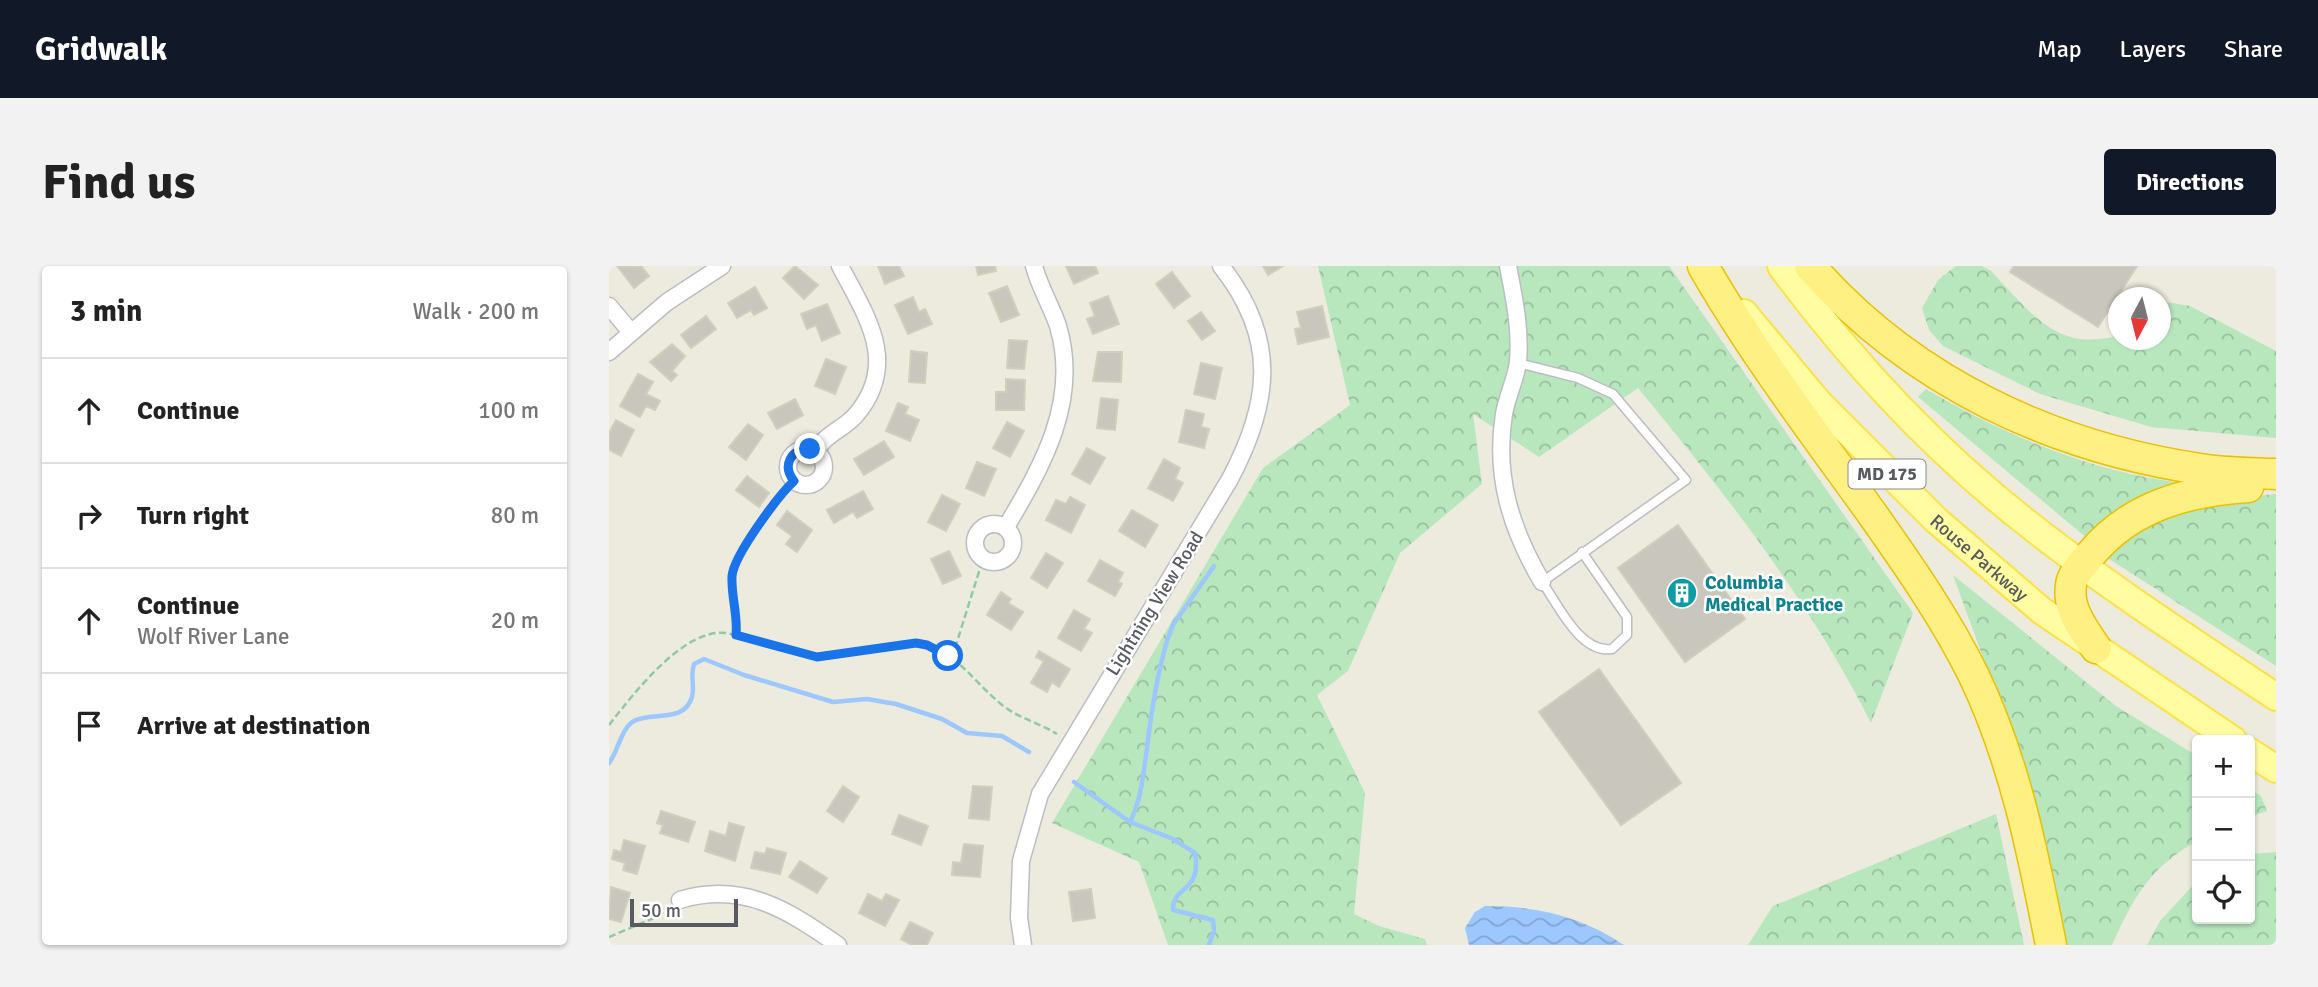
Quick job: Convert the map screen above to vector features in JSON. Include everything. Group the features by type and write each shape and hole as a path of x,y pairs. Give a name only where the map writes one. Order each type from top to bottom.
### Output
{"highway":[{"path":"1703,266 1733,318 1908,565 1974,676 2007,756 2022,806 2051,945"},
{"path":"1810,266 1852,309 1892,343 1956,386 2009,414 2058,435 2159,462 2210,471 2276,474"},
{"path":"2096,648 2071,605 2071,584 2082,565 2102,541 2126,520 2156,505 2191,494 2276,485"}],"main road":[{"name":"Rouse Parkway","path":"1711,266 1744,312 1819,403 1879,467 2042,611 2226,735"},
{"name":"MD 175","path":"1781,266 1858,360 1918,425 2025,522 2082,565 2276,698"},
{"path":"2255,754 2276,769"}],"street":[{"path":"609,352 630,331 722,266"},
{"path":"815,452 821,442 850,421 861,408 869,395 877,369 875,340 870,323 840,266"},
{"path":"1006,527 1044,460 1060,414 1063,393 1062,349 1058,327 1034,266"},
{"name":"Lightning View Road","path":"1023,945 1019,918 1021,861 1040,794 1069,741 1230,479 1248,446 1258,418 1263,391 1258,337 1249,308 1221,266"},
{"path":"1508,266 1516,309 1518,363 1501,435 1502,473 1512,521 1522,547 1542,582"},
{"path":"609,306 630,331"},
{"path":"804,449 815,452 823,461 821,478 811,485 794,481 788,471 793,454 804,449"},
{"path":"994,523 1006,527 1014,545 1008,556 996,562 983,559 975,549 978,531 994,523"},
{"path":"680,900 716,894 752,898 793,914 838,945"}],"lane":[{"path":"1518,363 1578,378 1613,394 1686,480 1582,552 1542,582 1585,642 1605,650 1618,645 1627,635 1627,617 1582,552"}],"path":[{"path":"736,635 732,584 734,566 761,523 794,481"},
{"path":"948,656 956,645 983,559"},
{"path":"609,726 648,678 689,642 719,632 817,657 916,643 927,645 948,656 1002,705 1069,741"},
{"path":"609,937 654,918 680,900"}],"green space":[{"path":"1318,266 1669,266 1913,613 1871,723 1821,634 1764,549 1638,388 1539,457 1473,414 1482,484 1400,553 1348,671 1317,695 1365,793 1354,914 1379,926 1425,939 1427,945 1168,945 1139,862 1052,823 1263,468 1350,405"},
{"path":"1956,266 1982,266 1991,271 2026,308 2051,328 2081,339 2108,337 2108,350 2171,350 2171,303 2190,306 2276,351 2276,438 2151,427 2040,394 1943,346 1929,330 1922,308 1938,280"},
{"path":"1926,389 1989,423 2054,451 2121,472 2191,484 2123,511 2088,539 1918,397"},
{"path":"2276,494 2276,666 2103,555 2181,503"},
{"path":"1953,575 2116,706 2192,753 2192,844 2167,862 2145,885 2112,945 2066,945 2043,835 2017,751"},
{"path":"2255,792 2261,796 2267,811 2255,815"},
{"path":"1996,814 2024,945 1748,945 1773,906"},
{"path":"2276,852 2276,945 2147,945 2160,921 2192,886 2192,924 2255,924 2255,854"}],"water":[{"path":"1485,906 1522,908 1575,920 1624,945 1469,945 1465,928 1475,912"}],"building":[{"path":"641,266 649,276 634,288 618,267"},
{"path":"795,266 818,285 804,299 783,278"},
{"path":"878,266 899,266 904,276 885,284"},
{"path":"976,266 995,266 996,271 978,275"},
{"path":"1066,266 1095,266 1098,273 1074,284"},
{"path":"1263,266 1283,266 1268,275"},
{"path":"2014,266 2137,266 2124,287 2108,287 2108,311 2098,327 2010,272"},
{"path":"1172,272 1190,296 1174,308 1156,284"},
{"path":"1007,286 1019,315 1001,322 989,293"},
{"path":"755,287 767,308 754,315 751,310 737,318 728,303"},
{"path":"1108,296 1119,324 1093,334 1087,319 1095,316 1090,303"},
{"path":"913,297 919,312 925,309 932,324 908,334 895,305"},
{"path":"827,304 840,333 822,341 816,325 807,329 801,314"},
{"path":"1322,306 1329,337 1298,344 1295,329 1301,328 1297,312"},
{"path":"1201,312 1215,331 1202,340 1188,321"},
{"path":"706,316 716,329 691,348 681,335"},
{"path":"1009,340 1027,341 1024,369 1007,368"},
{"path":"672,344 685,356 672,371 677,375 671,381 650,362"},
{"path":"911,351 927,353 925,383 909,382"},
{"path":"1098,352 1122,352 1121,382 1093,381"},
{"path":"826,359 846,367 835,394 815,386"},
{"path":"1201,363 1222,368 1215,399 1194,394"},
{"path":"638,374 653,382 646,394 660,401 655,410 646,406 640,417 620,406"},
{"path":"1006,379 1025,380 1024,410 996,410 996,392 1006,392"},
{"path":"1101,398 1118,400 1115,430 1097,428"},
{"path":"795,399 803,415 777,429 768,413"},
{"path":"898,403 908,407 905,414 919,420 910,441 886,431"},
{"path":"1186,410 1204,414 1201,427 1209,429 1204,448 1179,442"},
{"path":"616,420 634,430 621,456 609,450 609,433"},
{"path":"1007,422 1024,431 1010,457 993,448"},
{"path":"748,424 763,435 746,460 729,447"},
{"path":"884,441 894,457 864,475 854,459"},
{"path":"1087,448 1105,458 1090,484 1072,474"},
{"path":"1164,459 1180,468 1175,479 1183,483 1173,501 1148,488"},
{"path":"977,462 996,469 984,496 966,488"},
{"path":"747,476 769,493 759,507 736,490"},
{"path":"863,491 873,509 857,518 853,512 834,523 827,510"},
{"path":"942,495 960,504 946,531 928,522"},
{"path":"1070,497 1085,505 1071,533 1046,520 1056,500 1066,504"},
{"path":"1132,510 1158,525 1145,547 1119,531"},
{"path":"787,511 812,530 797,552 786,544 792,536 777,525"},
{"name":"Columbia Medical Practice","path":"1678,525 1745,619 1685,662 1618,568"},
{"path":"949,551 961,576 943,584 931,559"},
{"path":"1046,553 1063,563 1047,588 1031,578"},
{"path":"1100,560 1123,573 1118,582 1122,584 1115,596 1088,581"},
{"path":"1001,592 1011,599 1008,603 1023,612 1011,630 987,615"},
{"path":"1074,610 1090,619 1084,629 1092,633 1081,651 1058,638"},
{"path":"1039,651 1070,669 1059,687 1052,682 1047,692 1031,683 1044,661 1036,657"},
{"path":"1599,669 1681,783 1621,825 1539,712"},
{"path":"843,786 859,797 843,822 827,811"},
{"path":"973,786 992,787 989,820 969,818"},
{"path":"661,811 695,822 688,842 660,833 663,825 657,823"},
{"path":"899,815 928,826 921,845 892,834"},
{"path":"729,823 744,827 735,861 705,851 710,831 726,836"},
{"path":"624,840 645,846 637,874 623,870 625,863 612,859 614,850 621,852"},
{"path":"964,844 983,846 980,877 952,875 953,862 961,863"},
{"path":"767,848 786,853 780,874 751,868 755,852 765,854"},
{"path":"800,861 827,878 817,893 789,877"},
{"path":"611,887 630,893 621,922 609,919"},
{"path":"1091,889 1095,918 1073,921 1069,892"},
{"path":"868,894 882,901 886,894 899,900 885,926 859,913"},
{"path":"910,922 933,933 927,945 912,945 901,939"}],"waterway":[{"path":"1130,822 1142,786 1155,694 1167,641 1173,625 1214,566"},
{"path":"609,763 623,734 634,721 675,714 688,705 693,693 694,664 704,659 744,675 833,702 867,699 896,704 942,719 967,733 1002,736 1029,752"},
{"path":"1074,782 1130,822 1173,839 1195,853 1194,876 1177,896 1173,910 1213,920 1214,931 1209,945"}],"place":[{"name":"Columbia Medical Practice","path":"1682,593"}],"route":[{"path":"810,449 793,454 788,471 794,481 761,523 734,566 732,584 736,598 736,635 746,640 817,657 836,657 916,643 927,645 948,656"}]}
